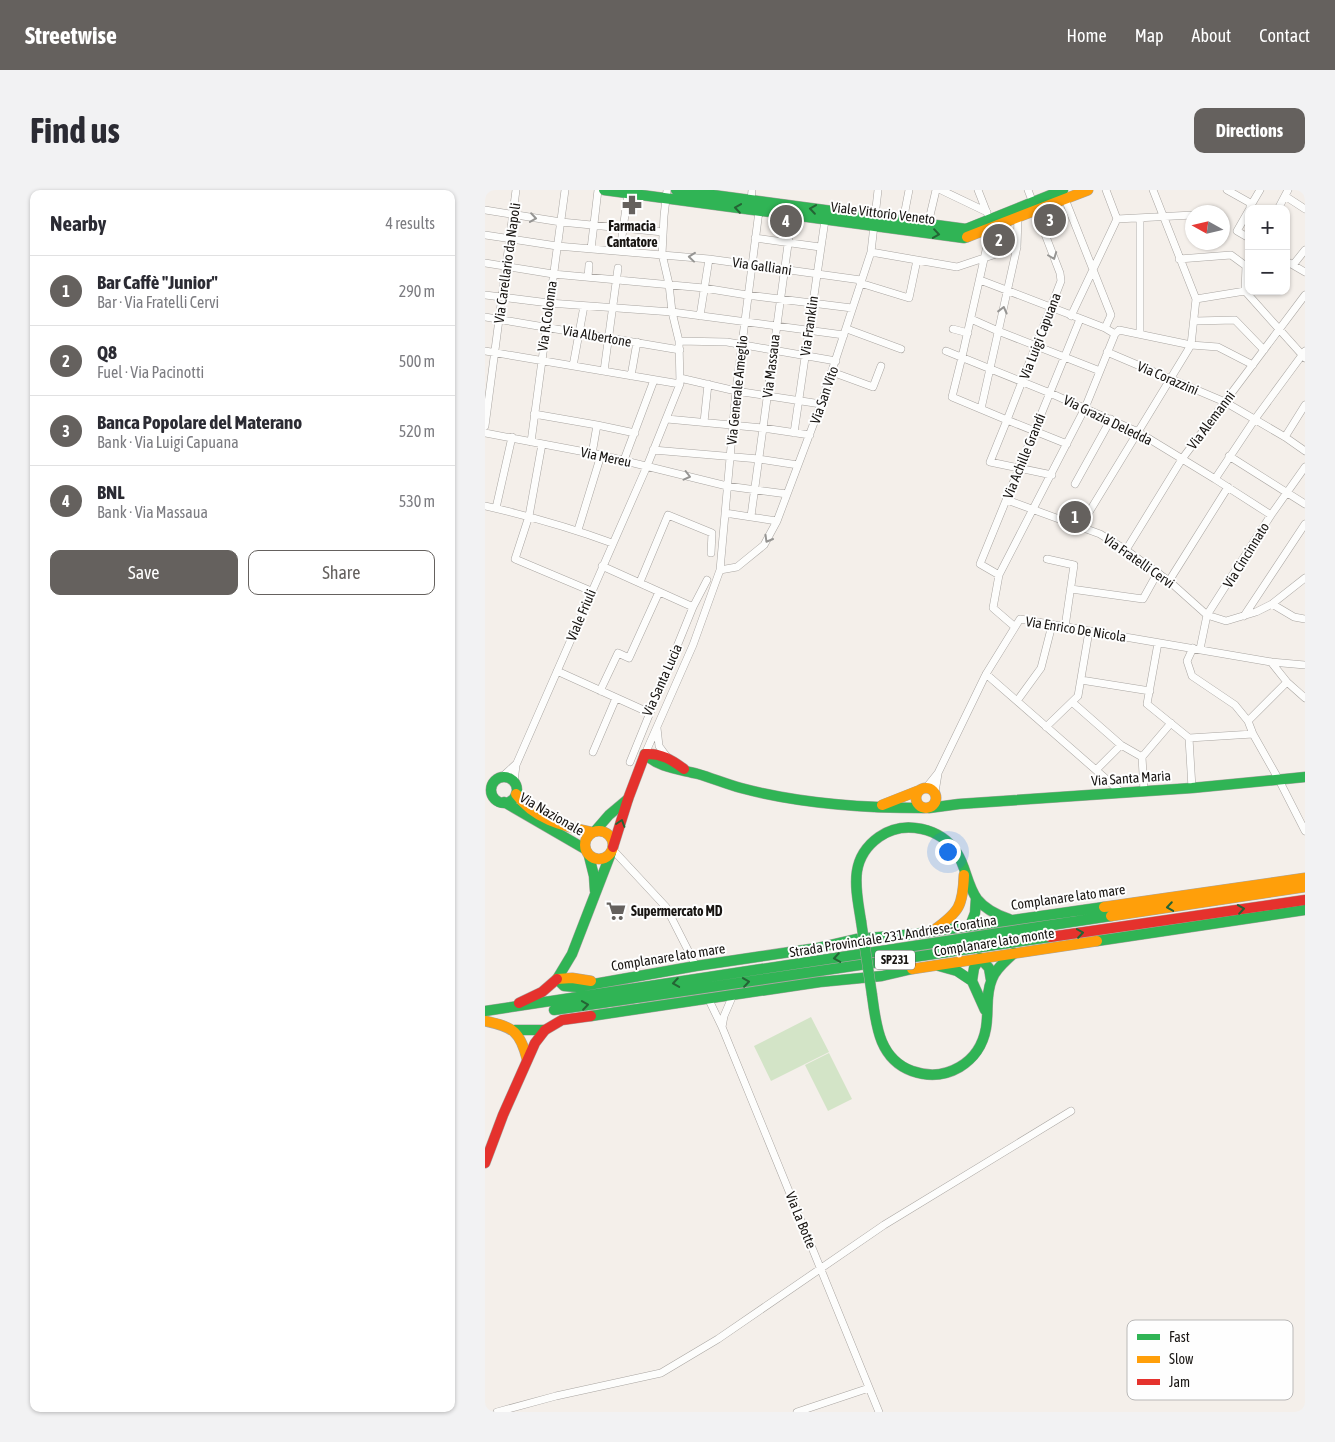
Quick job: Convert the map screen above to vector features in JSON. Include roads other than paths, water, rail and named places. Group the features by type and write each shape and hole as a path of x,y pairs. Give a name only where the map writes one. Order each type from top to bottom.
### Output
{"main road":[{"name":"Viale Vittorio Veneto","path":"604,190 666,194 759,211 825,220 903,220 966,229 1064,194 1089,190"},
{"name":"Viale Vittorio Veneto","path":"676,190 752,195 964,238 989,220 1018,217 1034,206"},
{"name":"Via Santa Maria","path":"645,754 654,753 665,762 686,771 739,788 779,797 866,808 926,808 959,804 1192,788 1305,777"},
{"name":"Via Santa Lucia","path":"557,979 572,954 595,897 627,800 645,754"},
{"path":"637,775 665,762"},
{"path":"502,777 509,778 514,782 517,786 516,794 512,800 500,801 492,792 489,784 502,777"},
{"name":"Via Nazionale","path":"485,792 587,852"},
{"name":"Via Santa Maria","path":"866,808 888,804 929,792 946,801 959,804"},
{"path":"929,792 935,804 926,808 918,804 916,798 929,792"},
{"name":"Via Nazionale","path":"516,794 524,806 541,816 564,826 594,831"},
{"name":"Via Santa Lucia","path":"594,831 627,800"},
{"path":"972,981 974,968 979,958 989,968 991,980 985,1010 986,1027 983,1039 972,1059 964,1067 941,1074 925,1075 898,1065 889,1056 877,1029 856,877 858,864 864,854 881,836 901,828 926,830 949,843 958,853 976,898 996,914 1011,919"},
{"path":"587,852 593,858 603,859 612,850 613,842 609,834 605,831 594,831 585,840 587,852 594,876 595,897"},
{"path":"964,869 961,906 965,920 970,926 975,913 976,898"},
{"name":"Complanare lato mare","path":"557,979 564,986 571,987 817,948 876,936 932,932 1011,919 1305,878"},
{"name":"Strada Provinciale 231 Andriese-Coratina","path":"485,1012 1305,887"},
{"name":"Strada Provinciale 231 Andriese-Coratina","path":"485,1021 1305,900"},
{"path":"932,932 951,918 961,906"},
{"name":"Complanare lato monte","path":"545,1030 562,1020 820,982 875,977 979,958 1305,910"},
{"path":"991,980 999,968 1014,953"},
{"path":"572,954 573,968 578,979"},
{"path":"935,965 957,971 972,981 985,1010"},
{"path":"508,1008 541,992 557,979"},
{"name":"Complanare lato mare","path":"557,979 599,982"},
{"path":"485,1021 504,1025 515,1030 545,1030"},
{"path":"515,1030 523,1040 527,1059"},
{"path":"485,1161 527,1059 535,1043 545,1030"}],"street":[{"name":"Via Carellario da Napoli","path":"485,426 517,190"},
{"name":"Via R.Colonna","path":"531,442 565,190"},
{"path":"591,249 598,190"},
{"name":"Via San Vito","path":"720,570 737,567 764,545 777,521 810,436 871,252 878,190"},
{"path":"903,220 909,190"},
{"path":"927,224 936,190"},
{"path":"941,190 989,220"},
{"path":"978,190 989,220 985,258 952,397 1067,444"},
{"name":"Via Luigi Capuana","path":"1019,468 990,462 1061,281 1060,273 1028,190"},
{"path":"1071,316 1117,219 1106,190"},
{"path":"1080,527 1191,346 1196,299 1153,190"},
{"path":"1227,190 1247,205"},
{"path":"1251,205 1259,190"},
{"path":"620,251 628,193"},
{"path":"1280,205 1286,193 1304,208"},
{"path":"666,194 662,254 679,341 680,381"},
{"path":"1064,194 1111,315 1105,328"},
{"path":"485,210 593,226 663,232"},
{"name":"Via Generale Ameglio","path":"720,570 736,391 759,211"},
{"path":"1117,219 1185,215"},
{"name":"Via Massaua","path":"751,516 792,216"},
{"path":"1245,216 1237,231 1245,236"},
{"path":"981,409 1017,247 1018,217"},
{"path":"1139,219 1141,334"},
{"name":"Via Franklin","path":"794,433 825,220"},
{"name":"Via Galliani","path":"485,234 557,246 709,259 817,274 861,282 909,298 917,260"},
{"path":"755,238 820,247"},
{"path":"871,252 957,267 1017,247"},
{"path":"1293,265 1305,250"},
{"path":"1179,259 1231,255 1245,263"},
{"path":"700,316 709,259"},
{"path":"485,263 553,274 669,284 852,308"},
{"path":"1290,263 1305,272"},
{"path":"588,277 589,265"},
{"path":"604,371 618,268"},
{"path":"980,280 1105,328 1115,334"},
{"path":"1196,299 1245,291"},
{"path":"485,295 584,306 672,312 809,330 846,332 901,349"},
{"path":"1215,479 1255,419 1304,355 1249,295"},
{"name":"Via Alemanni","path":"1126,550 1182,459 1305,295"},
{"path":"573,366 584,306"},
{"name":"Via Albertone","path":"485,317 680,350"},
{"path":"971,319 1100,371"},
{"name":"Via Achille Grandi","path":"999,575 980,564 1080,319"},
{"path":"1195,321 1235,320 1264,350"},
{"path":"953,329 968,333"},
{"path":"1015,627 993,608 999,575 1052,476 1085,408 1115,334 1119,330 1191,346 1219,347 1253,365"},
{"path":"679,341 727,342 836,361"},
{"path":"631,376 637,342"},
{"path":"485,351 654,380 708,384 736,391 821,404"},
{"name":"Via Grazia Deledda","path":"947,351 1139,432 1271,516"},
{"name":"Via Corazzini","path":"1107,352 1225,402 1305,451"},
{"path":"832,372 873,387 881,366"},
{"path":"624,460 654,380"},
{"name":"Viale Friuli","path":"514,782 515,765 647,466 667,419 680,381"},
{"path":"704,422 708,384"},
{"path":"1285,437 1305,405"},
{"path":"534,414 635,433"},
{"path":"667,419 763,428 810,436"},
{"path":"1075,484 1111,419"},
{"path":"592,454 597,425"},
{"name":"Via Mereu","path":"485,433 624,460 727,486 787,494"},
{"path":"496,508 512,438"},
{"path":"542,444 529,516 515,559 591,591"},
{"path":"653,450 759,459 798,466"},
{"path":"578,530 601,455"},
{"path":"1229,456 1305,504"},
{"name":"Via Cincinnato","path":"1249,721 1235,704 1192,676 1187,661 1197,648 1207,615 1305,467"},
{"path":"1019,468 1052,476"},
{"path":"1169,581 1228,487"},
{"name":"Via Fratelli Cervi","path":"1007,500 1100,534 1158,572 1207,615"},
{"path":"485,506 578,530 612,544"},
{"path":"725,513 777,521"},
{"path":"640,582 668,515 712,533 711,553"},
{"path":"1243,616 1305,524"},
{"path":"1047,558 1074,565 1065,627"},
{"path":"602,566 693,607"},
{"name":"Via Santa Lucia","path":"645,754 693,645 720,570"},
{"path":"1071,589 1143,599 1158,572"},
{"path":"1207,615 1226,621 1243,616 1272,604 1305,578"},
{"path":"630,762 693,607 707,580"},
{"path":"600,691 618,653 629,658 659,592"},
{"path":"1272,604 1294,617 1305,619"},
{"name":"Via Enrico De Nicola","path":"929,792 986,674 1020,619 1271,662 1305,665"},
{"path":"1017,701 1041,668 1052,625"},
{"path":"1046,726 1078,696 1089,631"},
{"path":"1158,643 1147,704 1189,738 1253,734"},
{"path":"1271,662 1287,682 1305,698"},
{"path":"557,671 651,713"},
{"path":"986,674 1121,792"},
{"path":"1081,680 1150,691"},
{"path":"1287,682 1249,721 1253,734 1305,831"},
{"path":"593,752 616,698"},
{"path":"1071,702 1121,745 1141,757"},
{"path":"1144,791 1141,757 1171,723"},
{"path":"657,725 659,746 665,762"},
{"path":"1189,738 1192,788"},
{"path":"1096,770 1121,745"},
{"name":"Viale Friuli","path":"502,777 515,765"},
{"path":"612,850 666,907 696,966"},
{"path":"722,1027 724,1016 733,995"},
{"name":"Via La Botte","path":"708,998 722,1027 879,1412"},
{"path":"497,1412 556,1396 661,1373 718,1338 884,1225 1071,1111"},
{"path":"797,1412 869,1388"}],"place":[{"name":"Farmacia Cantatore","path":"632,205"},
{"name":"Banca Popolare del Materano","path":"1050,220"},
{"name":"BNL","path":"786,221"},
{"name":"Q8","path":"999,240"},
{"name":"Bar Caffè \"Junior\"","path":"1075,517"},
{"name":"Supermercato MD","path":"616,911"}]}
